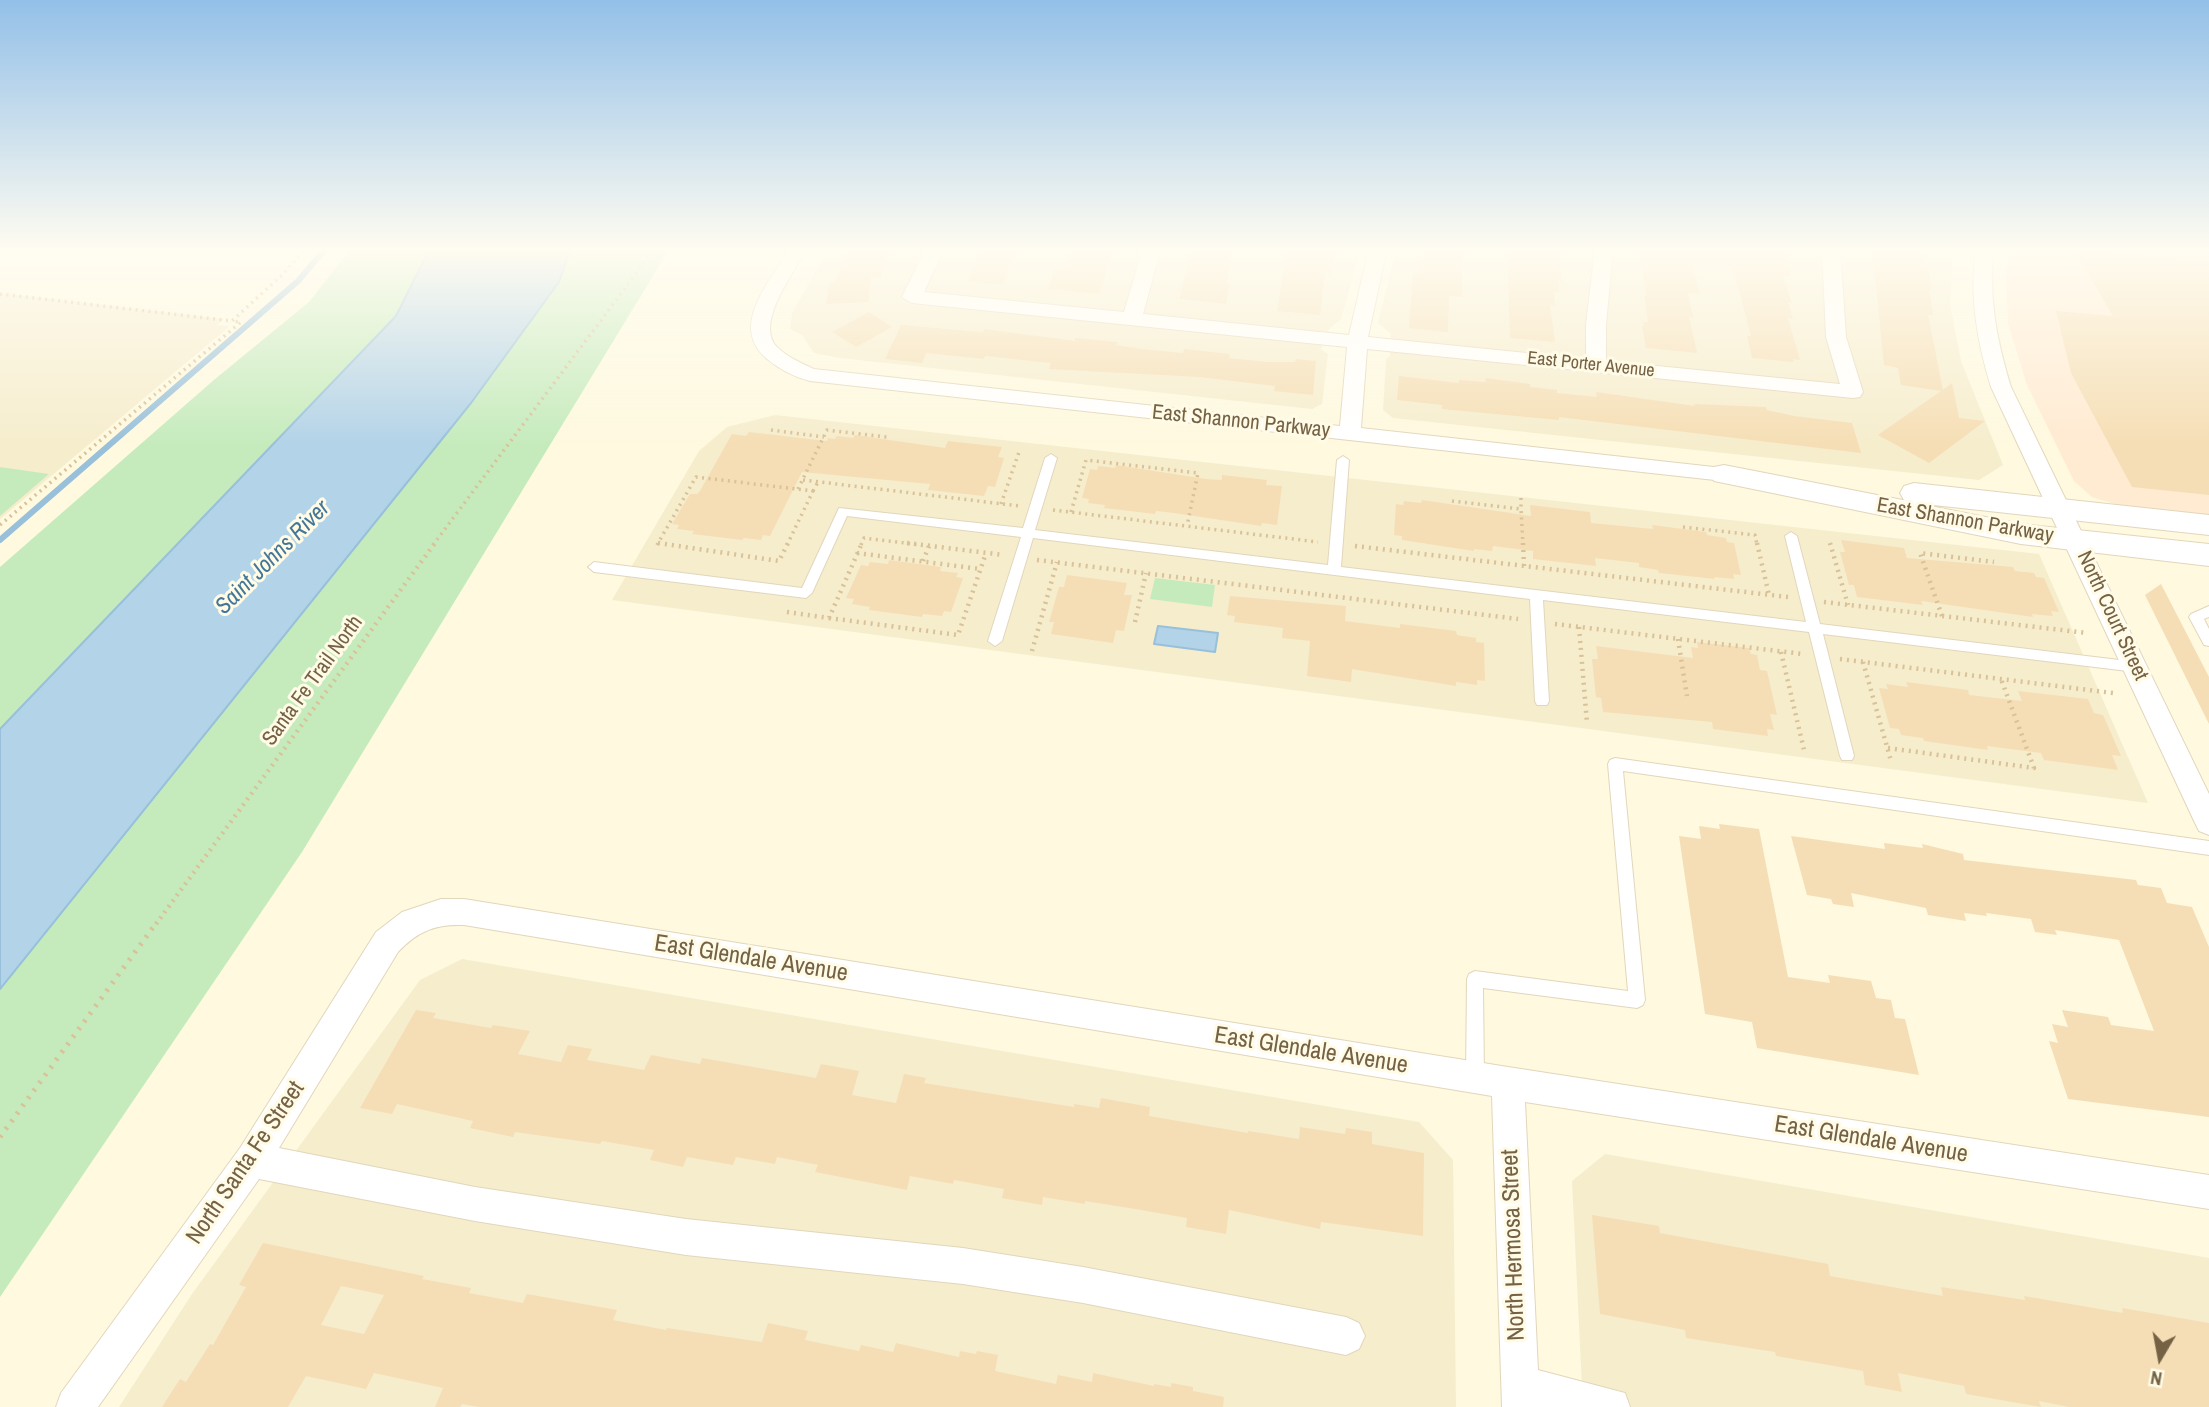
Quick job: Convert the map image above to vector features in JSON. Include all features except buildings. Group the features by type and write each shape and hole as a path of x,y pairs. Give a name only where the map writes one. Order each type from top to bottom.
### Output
{"street":[{"name":"East Shannon Parkway","path":"761,314 757,329 766,350 784,364 810,375 2209,524"},
{"name":"East Porter Avenue","path":"1079,314 1853,392 1836,337 1835,314"},
{"path":"1132,319 1134,314"},
{"path":"1350,434 1362,314"},
{"path":"1597,365 1598,314"},
{"name":"North Court Street","path":"1983,314 1989,351 2001,387 2209,823"},
{"name":"East Shannon Parkway","path":"1724,474 2021,534 2209,555"},
{"name":"East Glendale Avenue","path":"415,919 439,911 464,912 1491,1080 2209,1192"},
{"name":"North Santa Fe Street","path":"75,1407 252,1160 387,942 399,929 415,919"},
{"name":"North Hermosa Street","path":"1491,1080 1521,1395"},
{"path":"252,1160 475,1204 686,1237 963,1266 1346,1336"},
{"path":"1521,1395 1611,1407"}],"lane":[{"path":"995,642 1051,458"},
{"path":"1334,572 1343,460"},
{"path":"594,567 806,593 843,511 2136,667"},
{"path":"1791,536 1847,756"},
{"path":"1536,596 1542,701"},
{"path":"2209,611 2196,617 2209,641"},
{"path":"1491,1080 1475,979 1637,1000 1615,764 2209,848"}],"path":[{"path":"0,525 241,322 167,314"},
{"path":"232,321 240,314"},
{"name":"Santa Fe Trail North","path":"0,1137 605,314"},
{"path":"771,430 824,437"},
{"path":"798,489 827,430 887,437"},
{"path":"1001,504 1018,452"},
{"path":"1071,512 1086,460 1198,473 1187,526"},
{"path":"813,491 696,477 657,545 779,561 818,482"},
{"path":"803,480 2087,633"},
{"path":"1521,498 1524,566"},
{"path":"1452,501 1521,509"},
{"path":"1683,527 1755,535 1769,595"},
{"path":"829,618 864,538 2113,693"},
{"path":"1830,543 1848,605"},
{"path":"923,561 929,546"},
{"path":"857,553 980,569"},
{"path":"787,612 958,635 986,553"},
{"path":"1942,616 1920,553 1994,562"},
{"path":"1032,651 1057,562"},
{"path":"1135,622 1146,573"},
{"path":"1579,626 1587,723"},
{"path":"1678,639 1687,696"},
{"path":"1781,652 1804,750"},
{"path":"1863,662 1891,761"},
{"path":"1888,748 2034,768 2001,679"}],"shaded area":[{"path":"0,314 178,314 224,319 217,325 230,326 0,519"},
{"path":"792,314 1343,314 1341,319 1328,330 1321,349 1328,354 1322,404 1312,409 839,358 814,353 802,335 790,329"},
{"path":"1380,314 1952,314 1961,361 2003,465 1979,480 1393,418 1383,410 1386,359 1390,356 1391,334 1378,323"},
{"path":"2008,314 2209,314 2209,516 2122,506 2092,497 2074,481 2027,385 2008,324"},
{"path":"775,415 2039,554 2148,803 612,600 699,451 727,427"},
{"path":"462,959 1419,1122 1453,1160 1456,1407 119,1407 192,1294 420,980"},
{"path":"1605,1154 2209,1258 2209,1407 1583,1407 1572,1181"}],"green space":[{"path":"295,314 630,314 302,852 0,1297 0,567 215,379"},
{"path":"0,467 49,474 0,516"},
{"path":"1155,578 1215,585 1212,607 1150,599"}],"water":[{"name":"Saint Johns River","path":"397,314 536,314 471,403 0,989 0,729"},
{"path":"1158,626 1218,633 1215,652 1154,644"}],"waterway":[{"path":"0,540 260,314"}]}
